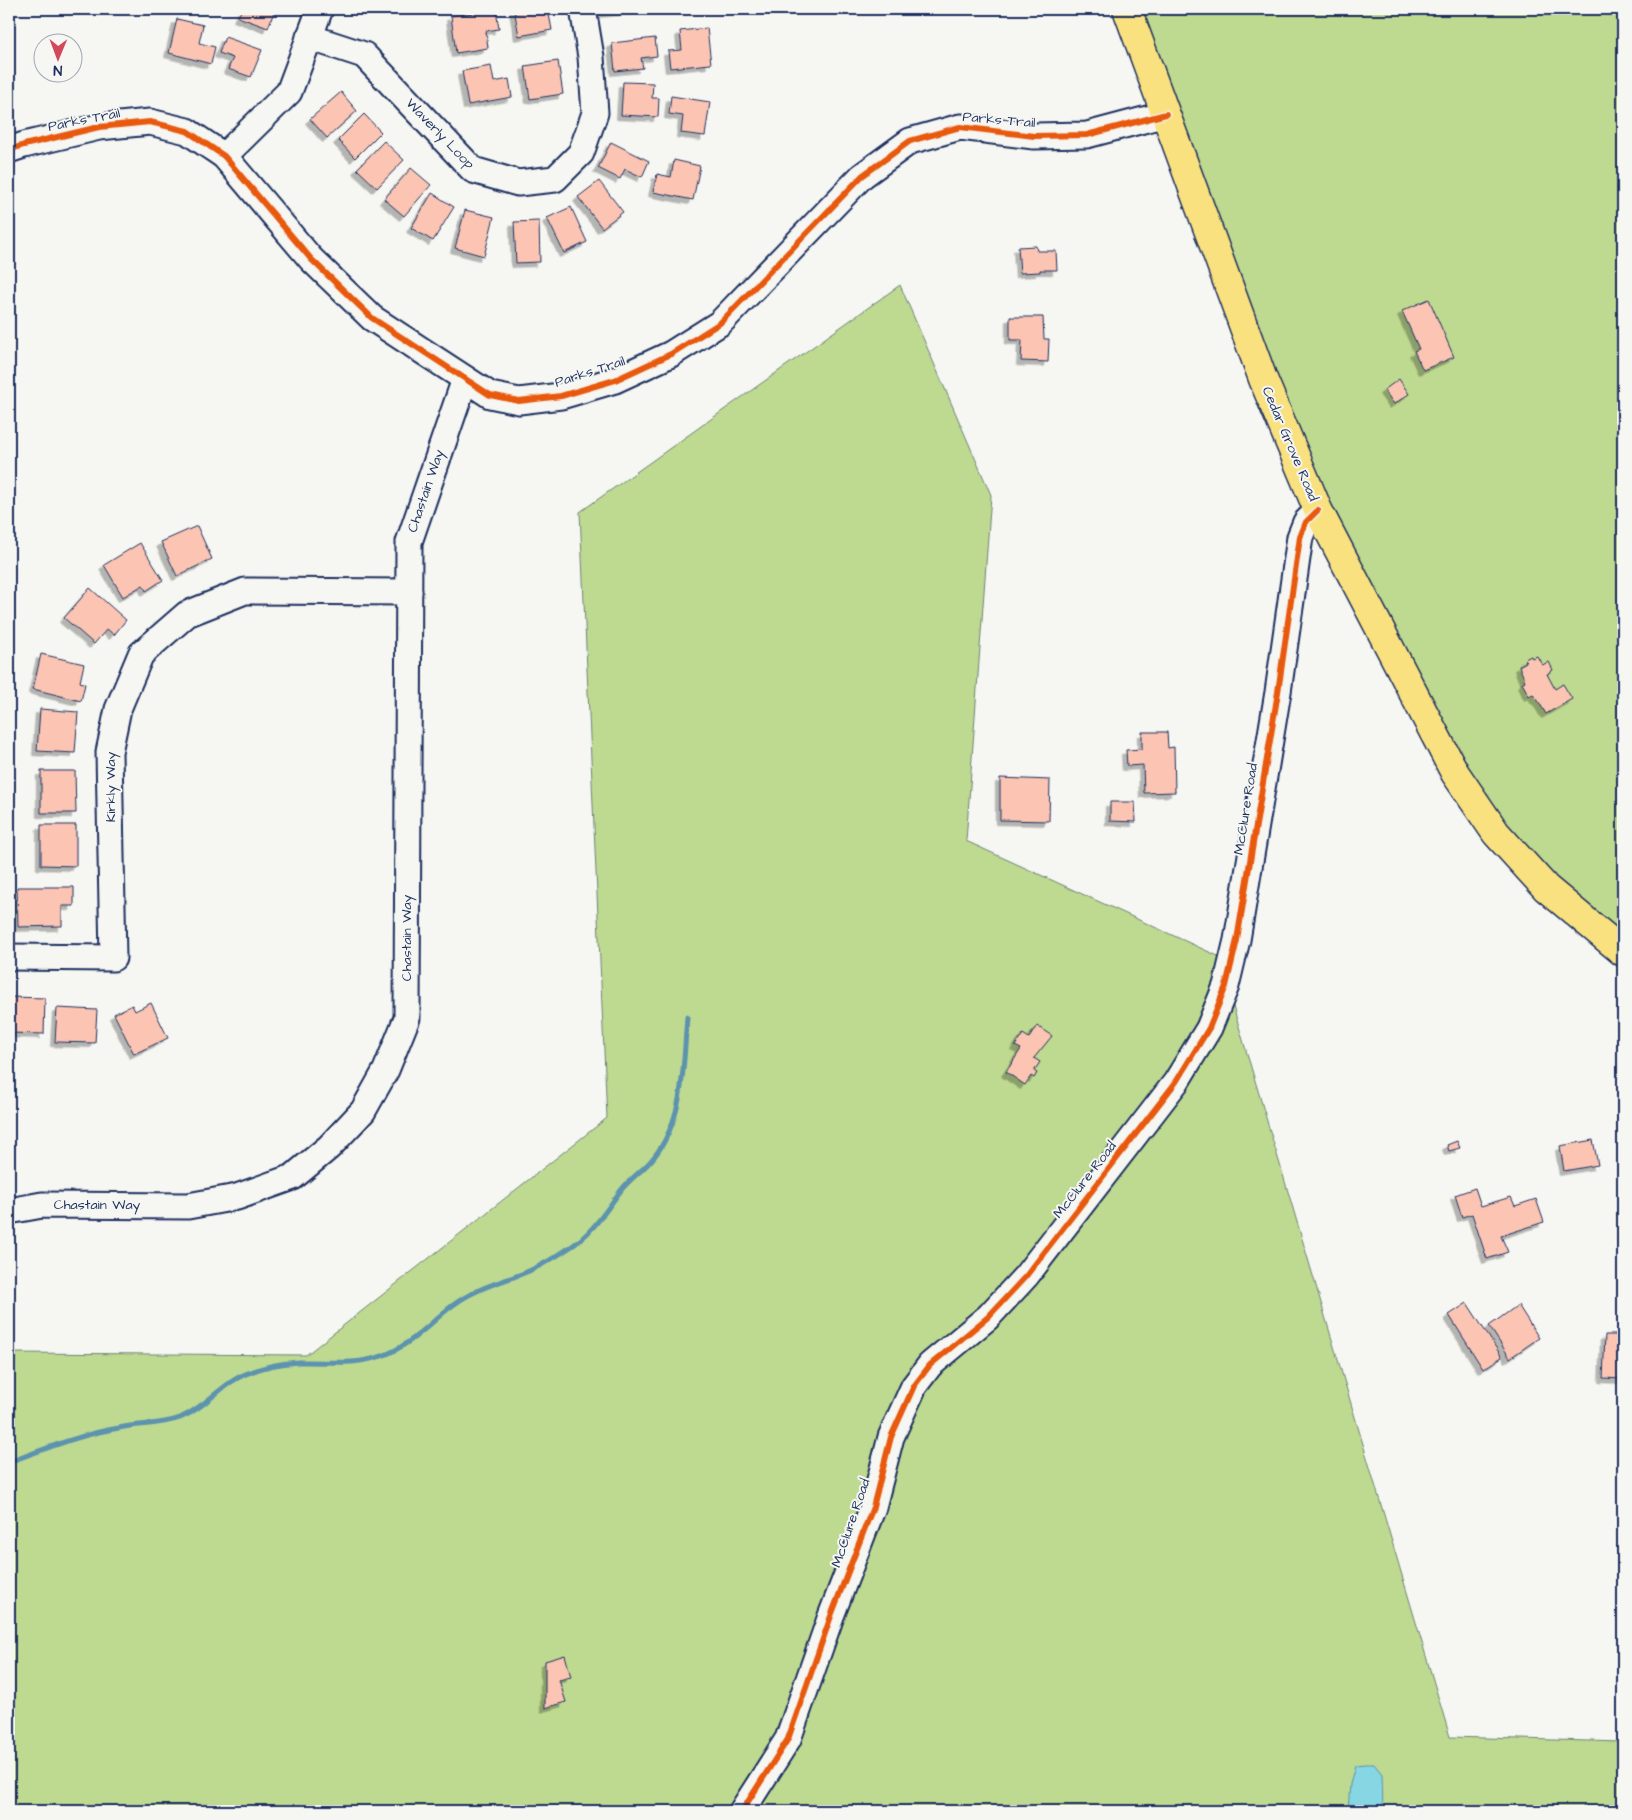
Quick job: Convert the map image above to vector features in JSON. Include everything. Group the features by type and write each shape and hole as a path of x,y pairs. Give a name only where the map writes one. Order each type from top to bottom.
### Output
{"main road":[{"name":"Cedar Grove Road","path":"1127,9 1263,379 1318,510 1455,773 1496,833 1546,888 1623,952"}],"street":[{"path":"224,156 288,92 320,9"},
{"name":"Waverly Loop","path":"309,37 364,55 474,170 518,183 555,179 581,152 595,113 591,57 583,9"},
{"name":"Parks Trail","path":"9,150 99,126 150,122 187,131 224,156 311,259 372,318 490,395 518,401 561,396 615,380 671,354 720,323 862,176 910,141 960,127 1034,136 1087,135 1166,114"},
{"name":"Chastain Way","path":"9,1212 42,1205 188,1206 237,1197 293,1177 329,1147 363,1111 386,1070 407,1018 409,542 465,379"},
{"name":"McClure Road","path":"742,1811 788,1739 830,1616 873,1507 892,1437 914,1386 930,1365 988,1317 1026,1276 1176,1082 1209,1028 1226,986 1237,940 1278,692 1300,537 1306,522 1318,510"},
{"name":"Kirkly Way","path":"9,957 113,958 109,752 118,709 142,654 187,614 245,590 409,592"}],"green space":[{"path":"1120,9 1623,9 1623,969 1492,843 1368,637 1312,490"},
{"path":"900,285 991,495 966,841 1218,956 1450,1737 1623,1742 1623,1811 9,1811 9,1353 306,1355 607,1118 580,512"}],"water":[{"path":"1374,1764 1382,1774 1383,1811 1348,1811 1350,1784 1355,1765"}],"building":[{"path":"242,9 275,9 268,28 238,17"},
{"path":"514,9 548,9 552,30 519,36"},
{"path":"603,9 642,9 603,13"},
{"path":"496,10 499,29 486,31 488,48 456,53 451,16"},
{"path":"177,19 203,25 199,43 215,47 211,64 169,53"},
{"path":"707,28 711,64 670,68 668,51 682,50 680,31"},
{"path":"225,37 262,50 251,77 228,69 233,58 219,53"},
{"path":"655,38 657,56 641,58 643,68 615,71 612,43"},
{"path":"558,61 563,94 530,99 525,66"},
{"path":"491,66 494,82 509,79 512,97 468,105 462,71"},
{"path":"623,82 653,83 652,98 659,98 658,117 621,115"},
{"path":"341,92 357,111 327,138 310,119"},
{"path":"671,96 710,102 705,136 681,133 683,116 669,114"},
{"path":"364,114 381,132 355,158 338,140"},
{"path":"384,141 404,160 377,188 357,169"},
{"path":"611,142 649,161 642,177 625,169 620,179 598,168"},
{"path":"674,160 700,166 693,200 653,192 657,174 671,177"},
{"path":"411,168 431,185 404,216 384,199"},
{"path":"599,181 623,212 602,228 578,197"},
{"path":"432,193 454,207 433,241 411,228"},
{"path":"571,207 587,242 564,253 547,218"},
{"path":"465,210 494,217 484,256 455,248"},
{"path":"539,221 540,262 516,263 514,222"},
{"path":"1036,246 1037,251 1056,251 1057,270 1020,273 1018,247"},
{"path":"1429,299 1454,357 1423,370 1414,351 1419,349 1402,311"},
{"path":"1010,317 1043,317 1044,339 1049,339 1048,362 1021,361 1022,340 1010,340"},
{"path":"1399,379 1409,394 1394,404 1384,390"},
{"path":"197,526 212,559 177,576 161,542"},
{"path":"140,543 163,580 146,591 143,585 123,597 104,565"},
{"path":"90,588 126,620 114,635 107,629 94,644 64,618"},
{"path":"41,654 84,664 80,682 85,684 81,701 33,689"},
{"path":"1531,656 1532,658 1537,656 1542,665 1549,662 1553,670 1547,674 1555,689 1563,684 1572,699 1546,714 1533,694 1529,696 1522,683 1525,681 1519,666 1526,662 1525,659"},
{"path":"40,709 78,712 75,753 37,751"},
{"path":"1142,732 1167,732 1168,748 1174,747 1175,792 1144,793 1143,765 1127,766 1126,750 1142,749"},
{"path":"41,771 75,771 76,813 41,813"},
{"path":"1000,778 1050,780 1049,821 1000,820"},
{"path":"1110,802 1135,802 1136,822 1110,821"},
{"path":"41,825 76,825 76,866 41,865"},
{"path":"17,887 74,887 74,906 62,906 62,926 18,927"},
{"path":"9,994 11,994 11,997 45,998 44,1034 9,1033"},
{"path":"151,1003 168,1038 134,1054 114,1014 132,1005 135,1011"},
{"path":"57,1008 97,1010 95,1043 55,1042"},
{"path":"1037,1026 1052,1036 1034,1058 1040,1062 1034,1071 1037,1073 1034,1078 1031,1076 1025,1085 1006,1072 1021,1049 1015,1046 1023,1034 1029,1038"},
{"path":"1593,1140 1598,1165 1564,1171 1560,1146"},
{"path":"1457,1141 1460,1148 1449,1151 1447,1145"},
{"path":"1475,1188 1481,1206 1511,1197 1515,1206 1536,1199 1544,1222 1501,1236 1508,1252 1487,1259 1472,1214 1462,1217 1455,1195"},
{"path":"1467,1303 1502,1357 1483,1369 1449,1315"},
{"path":"1518,1305 1539,1338 1510,1358 1489,1326"},
{"path":"1605,1335 1623,1335 1623,1379 1603,1378"},
{"path":"565,1655 571,1677 559,1680 566,1702 545,1708 545,1661"}],"waterway":[{"path":"9,1462 91,1434 127,1426 164,1422 180,1418 199,1407 232,1381 262,1368 299,1362 361,1361 382,1356 407,1343 450,1308 473,1293 546,1263 578,1242 605,1213 622,1189 654,1157 664,1142 672,1125 681,1090 687,1017"}],"cycle path":[{"path":"9,150 99,127 150,122 187,131 224,156 311,259 372,318 490,395 519,401 561,396 615,380 671,354 720,323 862,176 910,141 960,127 1034,136 1087,135 1166,114"},
{"path":"742,1811 788,1739 831,1616 873,1507 891,1437 914,1386 930,1365 988,1317 1026,1276 1176,1082 1209,1028 1226,986 1237,940 1278,692 1300,537 1306,522 1318,510"}]}
